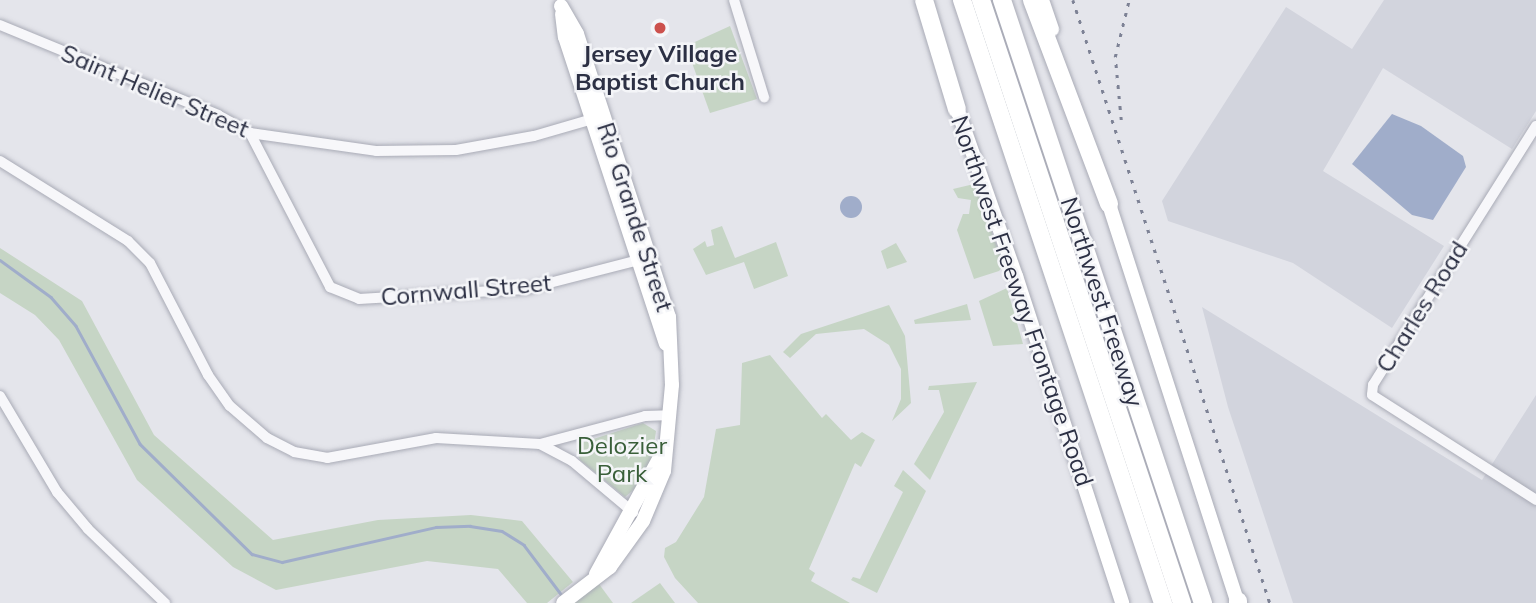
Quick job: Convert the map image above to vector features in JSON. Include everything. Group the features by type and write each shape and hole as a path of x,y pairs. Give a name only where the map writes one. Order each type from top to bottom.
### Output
{"highway":[{"path":"924,0 957,109"},
{"name":"Northwest Freeway","path":"962,0 1163,603"},
{"path":"981,0 1182,603"},
{"name":"Northwest Freeway","path":"1002,0 1203,603"},
{"path":"1032,0 1109,204"}],"main road":[{"name":"Northwest Freeway Frontage Road","path":"916,0 957,109 1122,603"},
{"path":"1042,0 1238,602"},
{"name":"Rio Grande Street","path":"560,3 577,34 597,118 643,259 669,317 670,415 664,450 638,517 596,574 563,603"}],"street":[{"path":"734,0 764,97"},
{"name":"Saint Helier Street","path":"0,25 218,115 250,134 376,151 456,150 534,136 597,118"},
{"name":"Charles Road","path":"1536,126 1373,385 1372,395 1536,500"},
{"name":"Cornwall Street","path":"250,134 330,287 359,299 526,289 643,259"},
{"path":"0,161 128,241 150,263 208,375 230,406 285,447 327,458 436,438 541,444 645,416 670,415"},
{"path":"0,396 57,492 88,529 165,603"},
{"path":"541,444 572,461 638,517"}],"shaded area":[{"path":"1384,0 1536,0 1536,111 1512,149 1383,68 1323,171 1444,246 1392,328 1293,263 1168,221 1162,201 1286,7 1352,49"},
{"path":"1202,307 1482,480 1536,395 1536,603 1293,603 1228,407"}],"green space":[{"path":"730,26 757,99 710,113 686,46"},
{"path":"974,184 1004,265 999,271 974,279 957,230 963,214 969,214 971,200 958,198 953,189"},
{"path":"722,226 735,258 776,242 788,276 754,289 744,262 706,275 693,249 705,241 707,247 714,245 711,230"},
{"path":"896,243 907,262 887,269 881,251"},
{"path":"0,248 82,301 154,435 273,540 378,520 471,515 522,521 573,582 547,603 527,603 498,569 427,561 276,590 233,567 137,480 59,340 35,315 0,293"},
{"path":"1007,288 1023,344 993,346 979,301"},
{"path":"967,304 971,320 915,324 914,320"},
{"path":"889,305 905,336 911,403 892,421 901,399 901,369 889,345 864,329 816,334 790,358 783,352 801,334"},
{"path":"770,355 822,418 826,414 851,440 862,432 875,440 861,467 855,463 809,569 815,573 811,581 850,603 698,603 675,578 664,557 665,548 676,542 704,497 716,429 740,425 742,363"},
{"path":"977,382 930,480 914,464 944,412 939,390 928,390 929,386"},
{"name":"Delozier Park","path":"643,423 656,431 652,457 644,481 625,497 580,460 576,450 581,443"},
{"path":"903,470 926,491 877,593 851,580 853,577 860,579 903,492 894,486"},
{"path":"660,583 675,603 631,603"},
{"path":"599,584 613,603 573,603"}],"water":[{"path":"1392,114 1421,126 1463,156 1466,167 1433,220 1412,215 1352,164"},
{"path":"851,196 859,199 862,207 859,215 851,218 843,215 840,207 843,199"}],"waterway":[{"path":"0,260 51,297 76,326 140,444 252,554 282,562 436,527 470,526 502,531 524,545 564,598"}],"railway":[{"path":"1073,0 1270,603"},
{"path":"1121,120 1115,57 1129,0"}],"place":[{"name":"Jersey Village Baptist Church","path":"660,28"}]}
